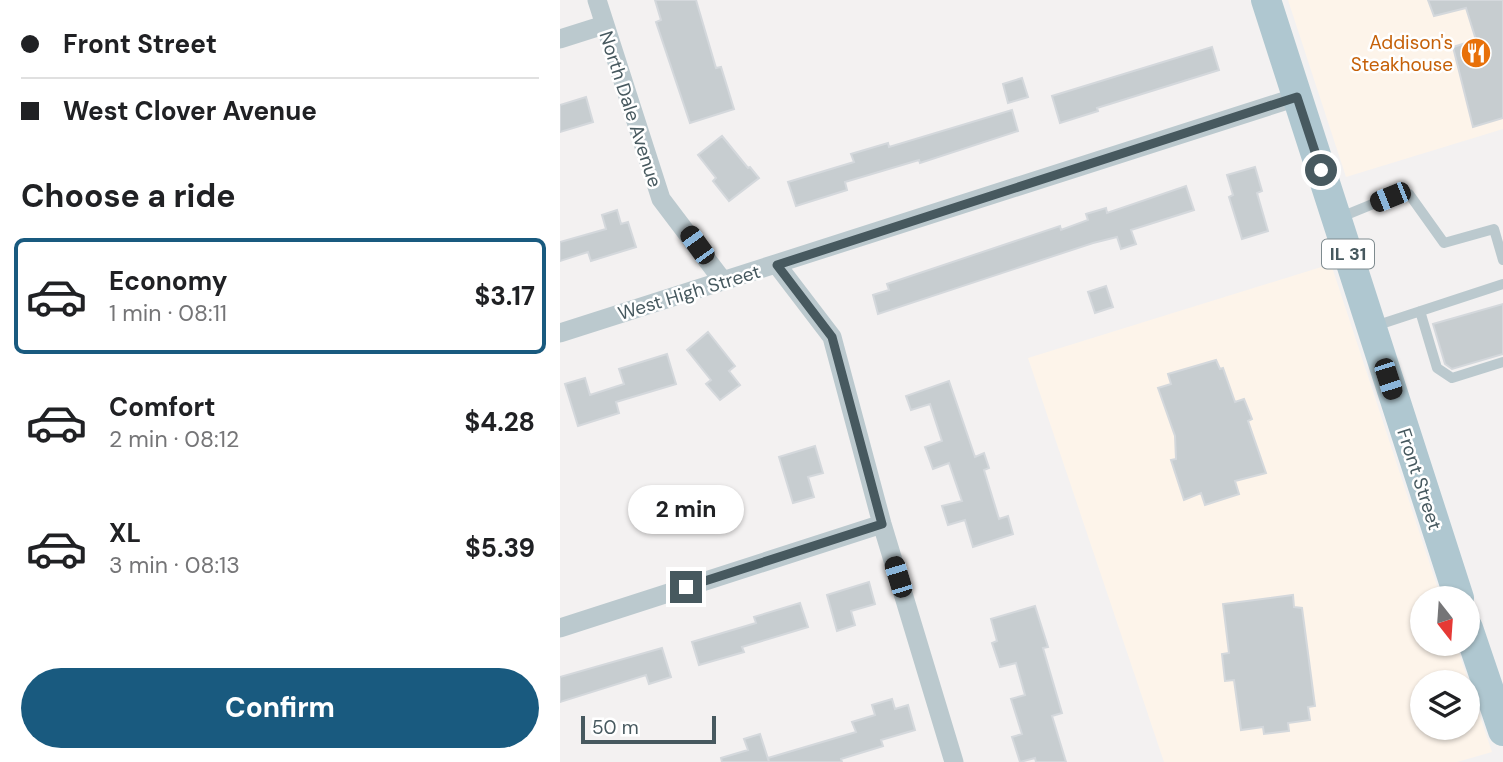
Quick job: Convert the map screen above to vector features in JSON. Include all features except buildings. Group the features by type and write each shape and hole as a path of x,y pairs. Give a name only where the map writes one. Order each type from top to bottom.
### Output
{"main road":[{"name":"Front Street","path":"1266,0 1455,586"},
{"path":"1478,656 1503,731"}],"street":[{"name":"North Dale Avenue","path":"597,0 661,199 723,281"},
{"path":"560,39 604,24"},
{"name":"West High Street","path":"560,333 1297,97"},
{"path":"777,265 832,337 882,524 954,762"},
{"path":"560,628 882,524"}],"lane":[{"path":"1336,219 1390,197 1409,194 1444,243 1494,229 1503,260"},
{"path":"1371,327 1503,284"},
{"path":"1420,311 1437,368 1452,378 1503,362"}],"shaded area":[{"path":"1288,0 1503,0 1503,129 1346,177"},
{"path":"1331,264 1437,586 1410,586 1410,656 1460,656 1465,670 1410,670 1410,740 1480,740 1480,716 1492,752 1457,762 1164,762 1028,358"}],"place":[{"name":"Addison's Steakhouse","path":"1476,53"}],"route":[{"path":"686,587 882,524 832,337 777,265 1297,97 1321,170"}]}
